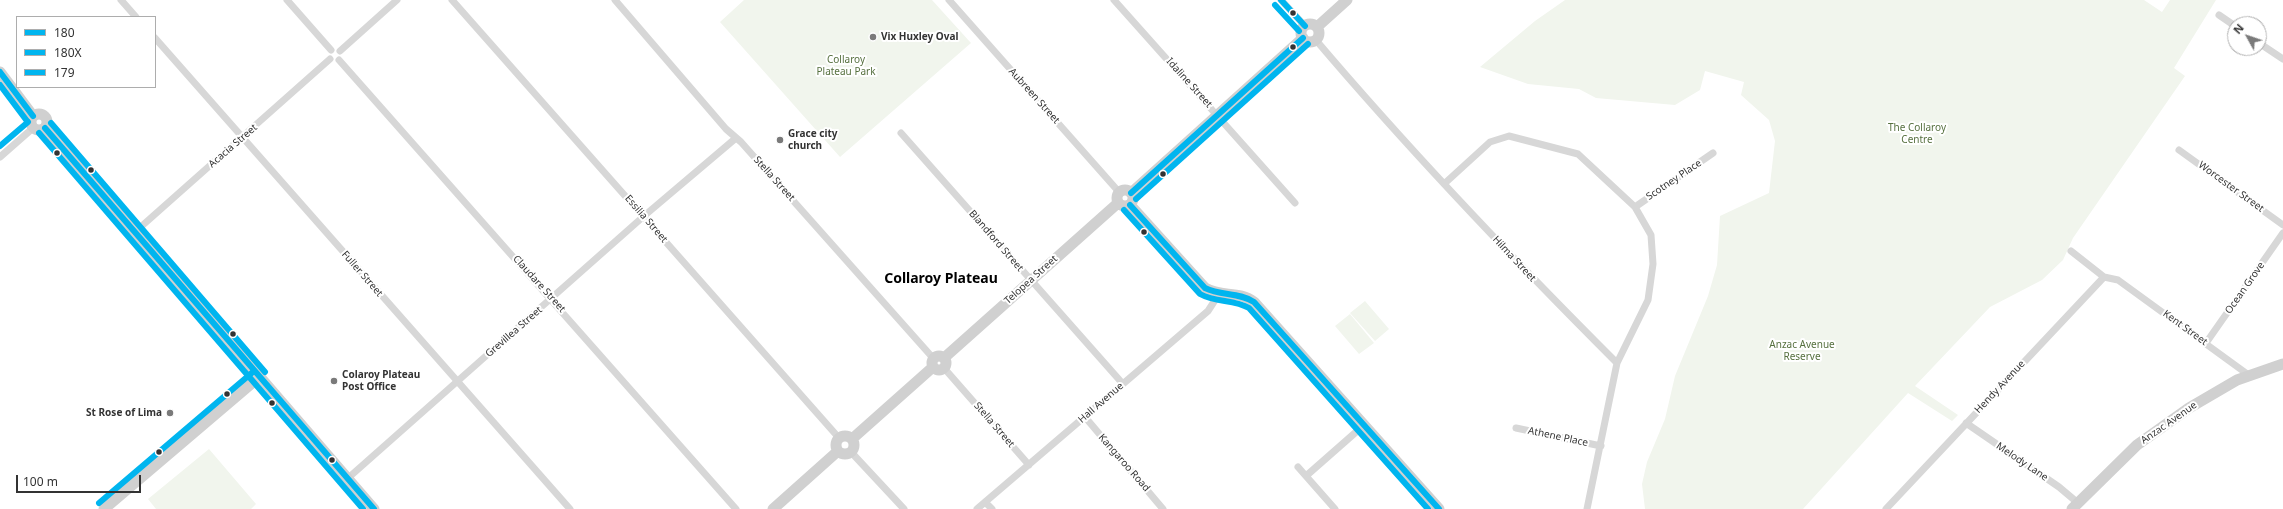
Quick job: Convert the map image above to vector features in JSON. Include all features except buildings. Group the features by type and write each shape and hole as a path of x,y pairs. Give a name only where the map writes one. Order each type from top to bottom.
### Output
{"street":[{"path":"121,0 135,16"},
{"path":"287,0 331,50"},
{"path":"340,51 397,0"},
{"name":"Essilia Street","path":"452,0 839,438"},
{"name":"Stella Street","path":"615,0 933,362"},
{"name":"Aubreen Street","path":"949,0 1119,192"},
{"name":"Idaline Street","path":"1114,0 1295,203"},
{"path":"1281,0 1305,26"},
{"path":"1317,27 1347,0"},
{"path":"2219,15 2227,20"},
{"path":"1312,24 1317,27 1318,35 1315,40 1309,41 1303,38 1301,30 1305,26 1312,24"},
{"path":"1131,193 1303,38"},
{"name":"Fuller Street","path":"156,39 570,509"},
{"name":"Hilma Street","path":"1315,40 1403,141 1535,281 1617,363"},
{"path":"2267,48 2283,59"},
{"path":"331,50 337,49 340,51"},
{"path":"331,50 328,56 336,62 342,57 340,51"},
{"name":"Acacia Street","path":"135,232 330,59"},
{"name":"Claudare Street","path":"339,60 552,298 736,509"},
{"path":"0,72 33,116"},
{"path":"33,116 38,114 46,117 47,123 45,128"},
{"path":"33,116 31,123 33,128"},
{"path":"33,128 40,130 45,128"},
{"path":"0,157 33,128"},
{"path":"45,128 374,509"},
{"name":"Blandford Street","path":"901,133 1123,384"},
{"path":"1444,184 1490,142 1509,136 1578,154 1635,207 1651,236 1653,264 1648,300 1617,363 1587,509"},
{"name":"Grevillea Street","path":"347,479 644,216 736,138"},
{"name":"Worcester Street","path":"2179,150 2283,225"},
{"name":"Scotney Place","path":"1635,207 1713,154"},
{"path":"1126,190 1131,193 1133,200 1130,205 1124,207 1118,203 1116,198 1119,192 1126,190"},
{"name":"Telopea Street","path":"944,363 1031,280 1118,203"},
{"path":"1130,205 1205,288 1219,294 1243,295 1254,302 1439,509"},
{"name":"Ocean Grove","path":"2206,343 2283,232"},
{"path":"2071,250 2104,277"},
{"name":"Kent Street","path":"2104,277 2118,280 2250,376"},
{"name":"Hendy Avenue","path":"1886,509 2104,277"},
{"name":"Hall Avenue","path":"977,509 1208,311 1219,294"},
{"path":"852,439 933,362 937,370 944,363"},
{"name":"Stella Street","path":"944,363 1029,465"},
{"name":"Anzac Avenue","path":"2075,506 2137,445 2189,408 2237,380 2283,364"},
{"path":"104,509 259,377"},
{"name":"Kangaroo Road","path":"1085,417 1163,509"},
{"name":"Melody Lane","path":"1966,423 2059,487 2075,506"},
{"path":"1306,476 1364,425"},
{"name":"Athene Place","path":"1516,428 1601,446"},
{"path":"845,436 852,439 854,447 851,452 843,454 838,451 836,443 839,438 845,436"},
{"path":"773,509 838,451"},
{"path":"851,452 904,509"},
{"path":"1298,467 1335,509"},
{"path":"986,502 992,509"}],"green space":[{"name":"Collaroy Plateau Park","path":"744,0 932,0 971,43 840,157 720,22"},
{"path":"1565,0 2144,0 2162,12 2170,0 2216,0 2174,68 2185,76 2073,238 2063,260 2042,280 1990,307 1915,386 1958,415 1952,421 1908,393 1803,509 1645,509 1642,484 1647,462 1665,419 1675,376 1708,296 1717,265 1720,216 1769,193 1775,141 1769,120 1741,95 1744,82 1705,71 1700,90 1675,105 1596,98 1579,89 1528,84 1480,67 1535,21"},
{"path":"1365,301 1389,329 1375,341 1350,313"},
{"path":"1350,314 1374,343 1359,354 1335,326"},
{"path":"209,449 256,504 251,509 156,509 148,499"}],"transit line":[{"name":"180","path":"1281,0 1305,26"},
{"name":"180X","path":"1275,5 1299,31"},
{"name":"180","path":"1131,193 1303,38"},
{"name":"180X","path":"1136,199 1308,44"},
{"name":"180","path":"0,72 33,116"},
{"name":"180X","path":"0,85 27,121"},
{"name":"179","path":"0,146 28,122"},
{"name":"179","path":"51,123 265,372"},
{"name":"180","path":"45,128 374,509"},
{"name":"180X","path":"39,133 363,509"},
{"name":"180","path":"1130,205 1205,288 1217,292 1236,295 1254,302 1439,509"},
{"name":"180X","path":"1124,210 1200,294 1212,299 1237,303 1249,308 1428,509"},
{"name":"179","path":"99,503 254,371"}],"place":[{"name":"Vix Huxley Oval","path":"873,37"},
{"name":"Grace city church","path":"780,140"},
{"name":"Colaroy Plateau Post Office","path":"334,381"},
{"name":"St Rose of Lima","path":"170,413"}],"district":[{"name":"Collaroy Plateau","path":"941,279"}],"park label":[{"name":"The Collaroy Centre","path":"1917,134"},
{"name":"Anzac Avenue Reserve","path":"1802,350"}]}
